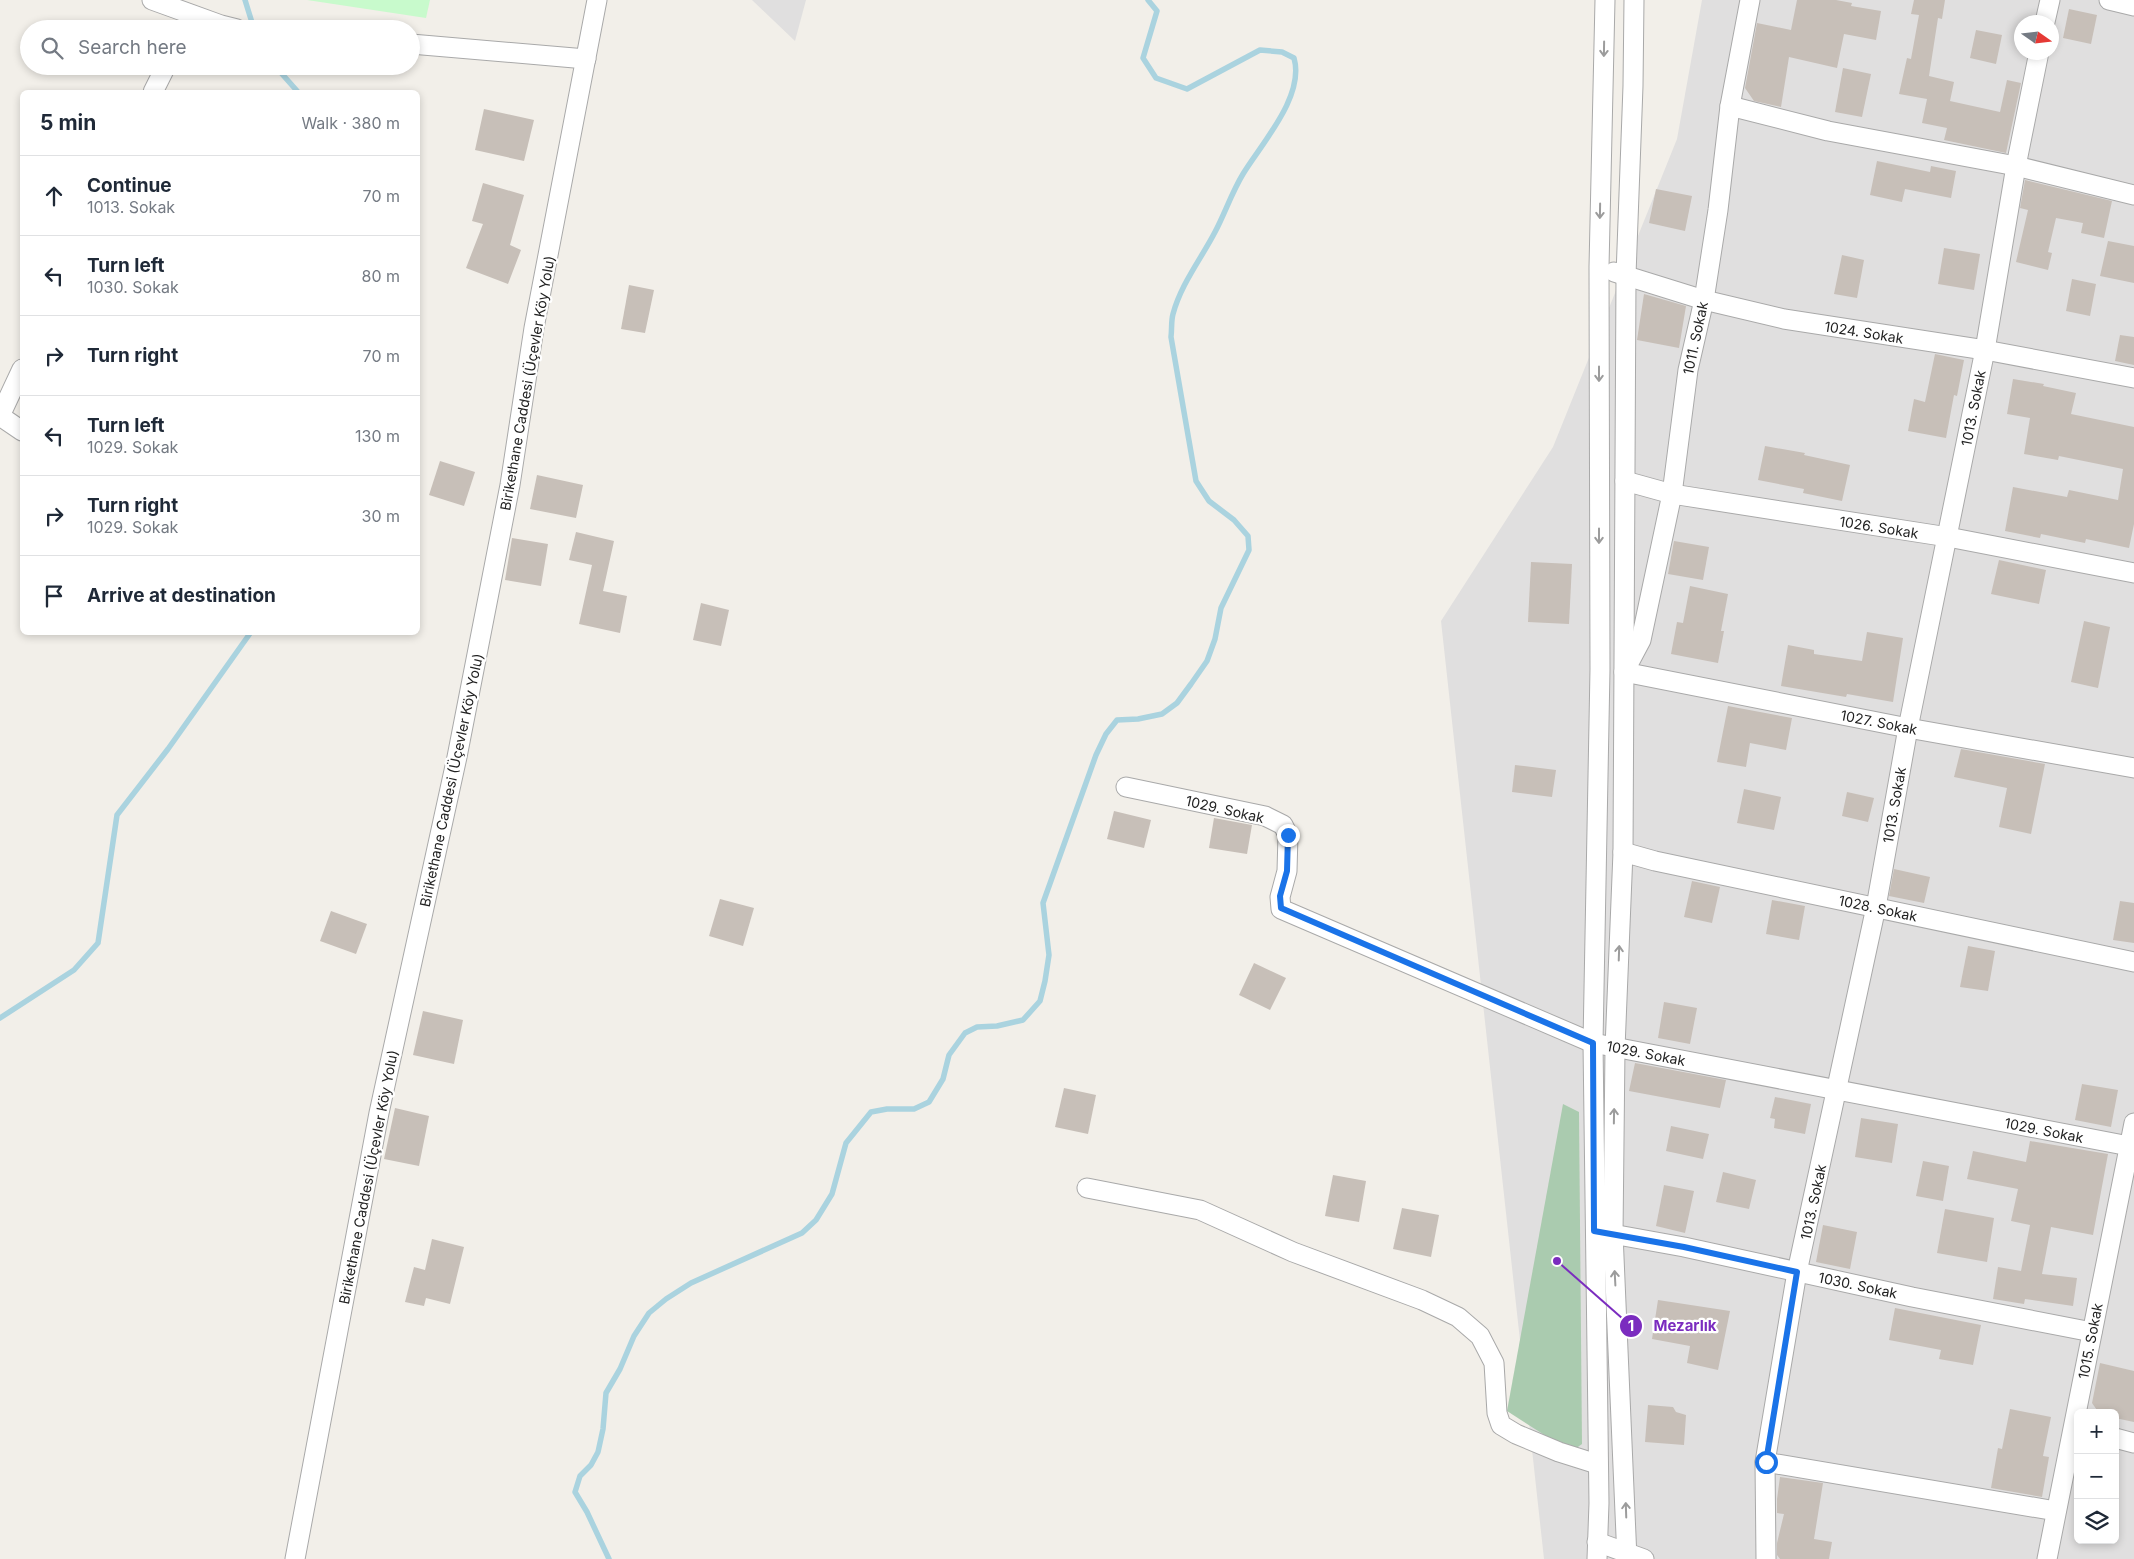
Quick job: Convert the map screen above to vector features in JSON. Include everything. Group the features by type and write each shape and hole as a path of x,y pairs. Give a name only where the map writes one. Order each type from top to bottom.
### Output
{"street":[{"path":"152,0 184,20"},
{"name":"Birikethane Caddesi (Üçevler Köy Yolu)","path":"295,1559 378,1113 457,757 510,485 534,328 597,0"},
{"path":"1605,0 1599,267 1600,669 1593,1043 1599,1503 1597,1551 1633,1557 1613,1234 1615,1048 1623,852 1626,275 1633,86 1634,0"},
{"name":"1011. Sokak","path":"1624,672 1641,640 1672,494 1688,370 1704,300 1718,210 1730,106 1750,0"},
{"path":"2047,15 2050,0"},
{"path":"2109,0 2134,6"},
{"path":"420,45 586,58"},
{"name":"1013. Sokak","path":"1766,1559 1766,1462 1797,1272 1876,907 1908,728 1985,350 2016,166 2037,60"},
{"path":"155,90 162,75"},
{"path":"1730,106 1828,131 2016,166 2134,195"},
{"name":"1024. Sokak","path":"1599,267 1704,300 1784,319 1985,350 2134,378"},
{"path":"20,373 0,416 20,429"},
{"name":"1026. Sokak","path":"1625,481 1672,494 1948,538 2134,573"},
{"name":"1027. Sokak","path":"1624,672 1908,728 2134,768"},
{"name":"1029. Sokak","path":"1126,787 1264,816 1283,825 1288,835 1287,871 1280,896 1281,908 1593,1043 2129,1146"},
{"name":"1028. Sokak","path":"1623,852 1655,861 2134,962"},
{"name":"1015. Sokak","path":"2079,1409 2092,1332 2134,1123"},
{"path":"1087,1188 1200,1210 1293,1252 1422,1300 1458,1317 1480,1336 1494,1363 1497,1413 1501,1425 1516,1434 1559,1452 1597,1464"},
{"name":"1030. Sokak","path":"1594,1231 1684,1247 2092,1332"},
{"name":"1015. Sokak","path":"2047,1559 2056,1511 2074,1436"},
{"path":"2119,1439 2134,1443"},
{"path":"1766,1462 2056,1511"}],"shaded area":[{"path":"752,0 806,0 795,41"},
{"path":"1702,0 2134,0 2134,1559 1544,1559 1441,621 1553,447 1677,139"}],"green space":[{"path":"307,0 430,0 426,18"},
{"path":"1563,1104 1579,1112 1582,1444 1571,1452 1507,1411"}],"building":[{"path":"1797,0 1836,0 1852,3 1851,6 1881,11 1876,40 1844,34 1837,68 1789,57 1781,107 1754,101 1745,88 1757,23 1791,30"},
{"path":"1914,0 1945,0 1942,19 1938,18 1929,76 1954,82 1950,101 2000,112 2007,80 2021,83 2006,153 1944,140 1947,128 1922,123 1927,99 1899,94 1907,58 1911,59 1919,15 1911,14"},
{"path":"2069,9 2097,15 2091,44 2063,38"},
{"path":"1976,30 2002,35 1996,64 1970,58"},
{"path":"1843,68 1871,74 1862,117 1835,112"},
{"path":"484,109 534,120 524,161 475,150"},
{"path":"1877,161 1930,172 1931,166 1956,171 1951,198 1905,189 1902,202 1870,195"},
{"path":"2025,180 2112,201 2104,238 2081,233 2083,223 2056,218 2048,252 2052,253 2048,270 2016,262 2028,210 2020,208"},
{"path":"483,183 524,195 510,245 521,250 508,284 466,268 483,224 472,221"},
{"path":"1656,189 1692,196 1685,231 1649,223"},
{"path":"2108,241 2134,246 2134,283 2100,276"},
{"path":"1944,248 1980,254 1974,290 1938,284"},
{"path":"1842,255 1864,260 1857,298 1834,294"},
{"path":"2072,279 2096,284 2090,316 2066,311"},
{"path":"629,285 654,290 645,333 621,329"},
{"path":"1644,294 1686,306 1679,348 1637,340"},
{"path":"2120,335 2134,337 2134,365 2115,361"},
{"path":"1935,354 1964,360 1957,396 1954,395 1946,438 1908,431 1914,399 1925,402"},
{"path":"2013,379 2044,384 2043,386 2076,393 2071,414 2134,427 2134,524 2129,548 2086,539 2085,543 2041,534 2040,538 2005,531 2013,487 2067,497 2069,490 2118,500 2123,469 2059,456 2058,460 2024,454 2030,418 2007,414"},
{"path":"1765,446 1805,453 1804,455 1850,465 1842,501 1803,493 1804,489 1758,480"},
{"path":"440,461 475,472 464,506 429,495"},
{"path":"537,475 583,485 576,518 530,509"},
{"path":"576,532 614,541 603,591 627,596 620,633 579,624 592,565 569,560"},
{"path":"512,538 548,544 541,586 505,580"},
{"path":"1674,541 1709,547 1703,580 1668,574"},
{"path":"1999,560 2046,570 2039,604 1991,594"},
{"path":"1531,562 1572,564 1569,624 1528,622"},
{"path":"1690,586 1728,594 1721,631 1724,631 1718,663 1671,654 1677,622 1683,623"},
{"path":"701,603 729,610 721,646 693,640"},
{"path":"2084,621 2110,627 2098,688 2071,682"},
{"path":"1867,632 1903,638 1893,702 1847,694 1846,697 1781,686 1788,645 1814,650 1814,654 1862,661"},
{"path":"1728,706 1792,718 1786,750 1750,743 1746,767 1717,762"},
{"path":"1961,749 2045,764 2031,834 1999,827 2007,788 1954,777"},
{"path":"1515,765 1556,770 1552,797 1512,792"},
{"path":"1744,789 1781,797 1774,830 1737,823"},
{"path":"1847,792 1874,798 1868,822 1842,816"},
{"path":"1114,811 1151,820 1144,848 1107,839"},
{"path":"1214,818 1252,825 1247,854 1209,848"},
{"path":"1894,869 1930,877 1924,903 1889,896"},
{"path":"1692,881 1720,887 1712,923 1684,917"},
{"path":"720,899 754,908 743,946 709,936"},
{"path":"1772,900 1805,906 1799,940 1766,934"},
{"path":"2120,901 2134,903 2134,943 2113,940"},
{"path":"331,911 367,924 356,954 320,941"},
{"path":"1968,946 1995,951 1988,991 1960,987"},
{"path":"1254,963 1286,978 1270,1010 1239,995"},
{"path":"1664,1002 1697,1008 1690,1044 1658,1038"},
{"path":"423,1011 463,1020 454,1064 413,1055"},
{"path":"1635,1063 1726,1080 1720,1108 1629,1091"},
{"path":"2082,1084 2118,1090 2111,1127 2075,1120"},
{"path":"1064,1088 1096,1095 1088,1134 1055,1127"},
{"path":"1775,1097 1811,1104 1805,1134 1774,1128 1775,1119 1770,1118"},
{"path":"395,1108 429,1116 419,1166 384,1159"},
{"path":"1861,1118 1898,1124 1892,1163 1855,1157"},
{"path":"1671,1126 1709,1134 1703,1159 1666,1151"},
{"path":"2030,1141 2108,1154 2093,1235 2051,1227 2042,1274 2077,1278 2073,1306 2025,1299 2024,1304 1993,1299 1998,1267 2021,1271 2030,1225 2011,1221 2018,1189 1967,1179 1973,1151 2026,1162"},
{"path":"1923,1161 1949,1166 1943,1201 1916,1196"},
{"path":"1723,1172 1756,1180 1749,1209 1716,1202"},
{"path":"1333,1175 1366,1181 1359,1222 1325,1216"},
{"path":"1664,1185 1694,1191 1685,1233 1656,1226"},
{"path":"1402,1208 1439,1215 1431,1257 1393,1249"},
{"path":"1945,1209 1994,1218 1987,1262 1937,1253"},
{"path":"1823,1225 1857,1232 1850,1269 1816,1262"},
{"path":"432,1239 464,1247 450,1304 426,1298 424,1306 405,1302 414,1267 425,1270"},
{"path":"1658,1300 1730,1311 1718,1370 1687,1363 1690,1346 1652,1339"},
{"path":"1895,1308 1981,1325 1973,1365 1939,1359 1941,1350 1889,1340"},
{"path":"2100,1363 2134,1371 2134,1422 2119,1419 2119,1409 2096,1409 2092,1403"},
{"path":"1648,1405 1673,1407 1676,1412 1686,1415 1684,1445 1645,1442"},
{"path":"2010,1409 2051,1417 2043,1456 2049,1457 2042,1497 1991,1488 1998,1448 2002,1449"},
{"path":"1780,1477 1823,1483 1814,1539 1832,1542 1829,1559 1780,1559 1777,1555 1777,1543 1784,1514 1777,1513"}],"waterway":[{"path":"245,0 251,20"},
{"path":"609,1559 587,1512 575,1492 580,1476 591,1465 598,1452 603,1429 606,1393 620,1369 634,1336 649,1313 666,1299 691,1283 802,1233 816,1220 832,1194 846,1143 871,1112 887,1109 914,1109 929,1102 943,1079 949,1055 965,1033 977,1027 997,1026 1023,1020 1040,1001 1049,955 1043,903 1096,755 1106,734 1117,720 1138,719 1162,714 1177,703 1207,661 1215,639 1221,608 1249,550 1248,536 1234,520 1209,501 1196,481 1171,337 1172,319 1181,292 1215,232 1239,181 1280,119 1288,103 1296,73 1294,58 1282,52 1260,50 1187,89 1156,78 1143,58 1157,11 1148,0"},
{"path":"283,75 296,90"},
{"path":"0,1018 74,970 98,943 117,815 168,749 249,635"}],"place":[{"name":"Mezarlık","path":"1557,1261"}],"route":[{"path":"1288,835 1287,871 1280,896 1281,908 1429,974 1593,1043 1594,1231 1684,1247 1797,1272 1766,1462"}]}
